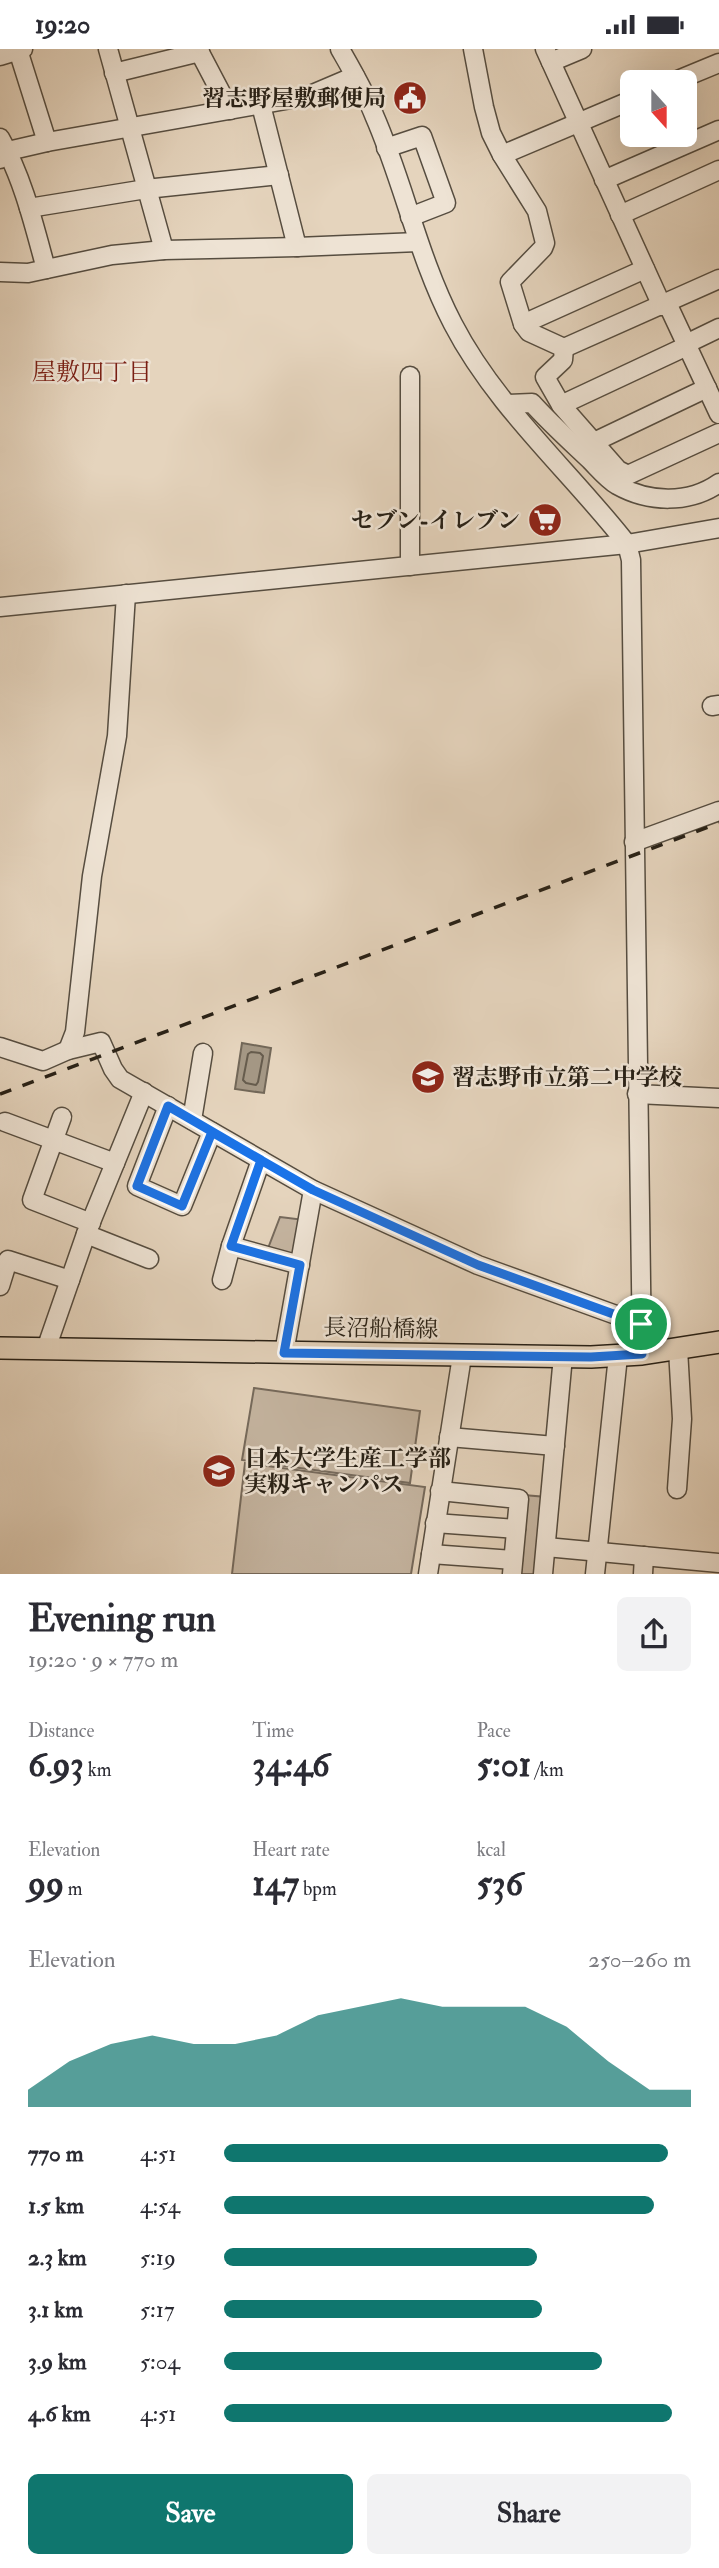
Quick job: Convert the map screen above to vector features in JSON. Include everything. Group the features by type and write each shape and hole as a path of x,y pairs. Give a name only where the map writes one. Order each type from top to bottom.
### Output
{"main road":[{"name":"長沼船橋線","path":"0,1348 618,1356 719,1342"}],"street":[{"path":"108,49 164,250"},
{"path":"340,49 374,115 418,242 452,323 475,362 508,404 627,544 631,559 642,1354"},
{"path":"473,49 491,133 537,211 545,243 510,282 523,324 529,332 564,348 719,279"},
{"path":"582,49 548,56 645,269 710,382 719,414"},
{"path":"0,56 21,50 47,142"},
{"path":"114,73 199,50 230,110"},
{"path":"697,72 719,62"},
{"path":"46,269 29,208 3,149 308,96 355,76"},
{"path":"261,105 297,247"},
{"path":"502,155 620,105"},
{"path":"604,180 719,130"},
{"path":"386,148 422,136 446,203 410,217"},
{"path":"620,215 719,170"},
{"path":"29,208 146,189 279,176"},
{"path":"0,272 27,273 113,255 164,250 418,242"},
{"path":"523,324 645,269"},
{"path":"561,405 719,328"},
{"path":"564,348 563,360 544,377 561,405 618,470 628,475 719,433"},
{"path":"410,376 410,566"},
{"path":"594,442 710,382"},
{"path":"508,404 532,403 608,478 635,492 658,499 675,500 693,496 719,484"},
{"path":"0,607 627,544 719,528"},
{"path":"68,1050 75,1032 92,876 117,736 126,594"},
{"path":"634,842 719,811"},
{"path":"0,1047 43,1061 68,1050 101,1042 120,1079 313,1190 478,1265 641,1324"},
{"path":"192,1119 204,1052"},
{"path":"46,1349 88,1228 144,1092"},
{"path":"637,1094 719,1098"},
{"path":"168,1106 137,1186 182,1206 212,1132"},
{"path":"62,1117 32,1201 149,1259"},
{"path":"5,1122 115,1163"},
{"path":"222,1280 261,1160"},
{"path":"284,1353 313,1190"},
{"path":"231,1246 300,1265"},
{"path":"0,1286 8,1260 70,1280"},
{"path":"677,1489 682,1419 678,1349"},
{"path":"428,1574 462,1356"},
{"path":"543,1574 563,1356"},
{"path":"595,1574 618,1356"},
{"path":"449,1437 555,1446"},
{"path":"431,1553 513,1567 519,1499 440,1491"},
{"path":"435,1523 516,1529"},
{"path":"546,1547 598,1552 644,1565 690,1567 719,1563"}],"shaded area":[{"path":"280,1217 305,1220 298,1258 267,1251"},
{"path":"254,1388 420,1411 410,1483 242,1460"},
{"path":"245,1463 425,1487 411,1574 232,1574"},
{"path":"523,1495 547,1497 540,1574 516,1574"}],"water":[{"path":"242,1043 271,1048 264,1093 235,1089"}],"railway":[{"path":"0,1094 719,823"}],"place":[{"name":"習志野屋敷郵便局","path":"410,98"},
{"name":"セブン-イレブン","path":"545,520"},
{"name":"習志野市立第二中学校","path":"428,1077"},
{"name":"日本大学生産工学部 実籾キャンパス","path":"219,1471"}],"district":[{"name":"屋敷四丁目","path":"92,372"}],"route":[{"path":"641,1324 478,1265 313,1190 261,1160 212,1132 182,1206 137,1186 168,1106 261,1160 231,1246 300,1265 284,1353 591,1357 642,1354 641,1324"}]}
